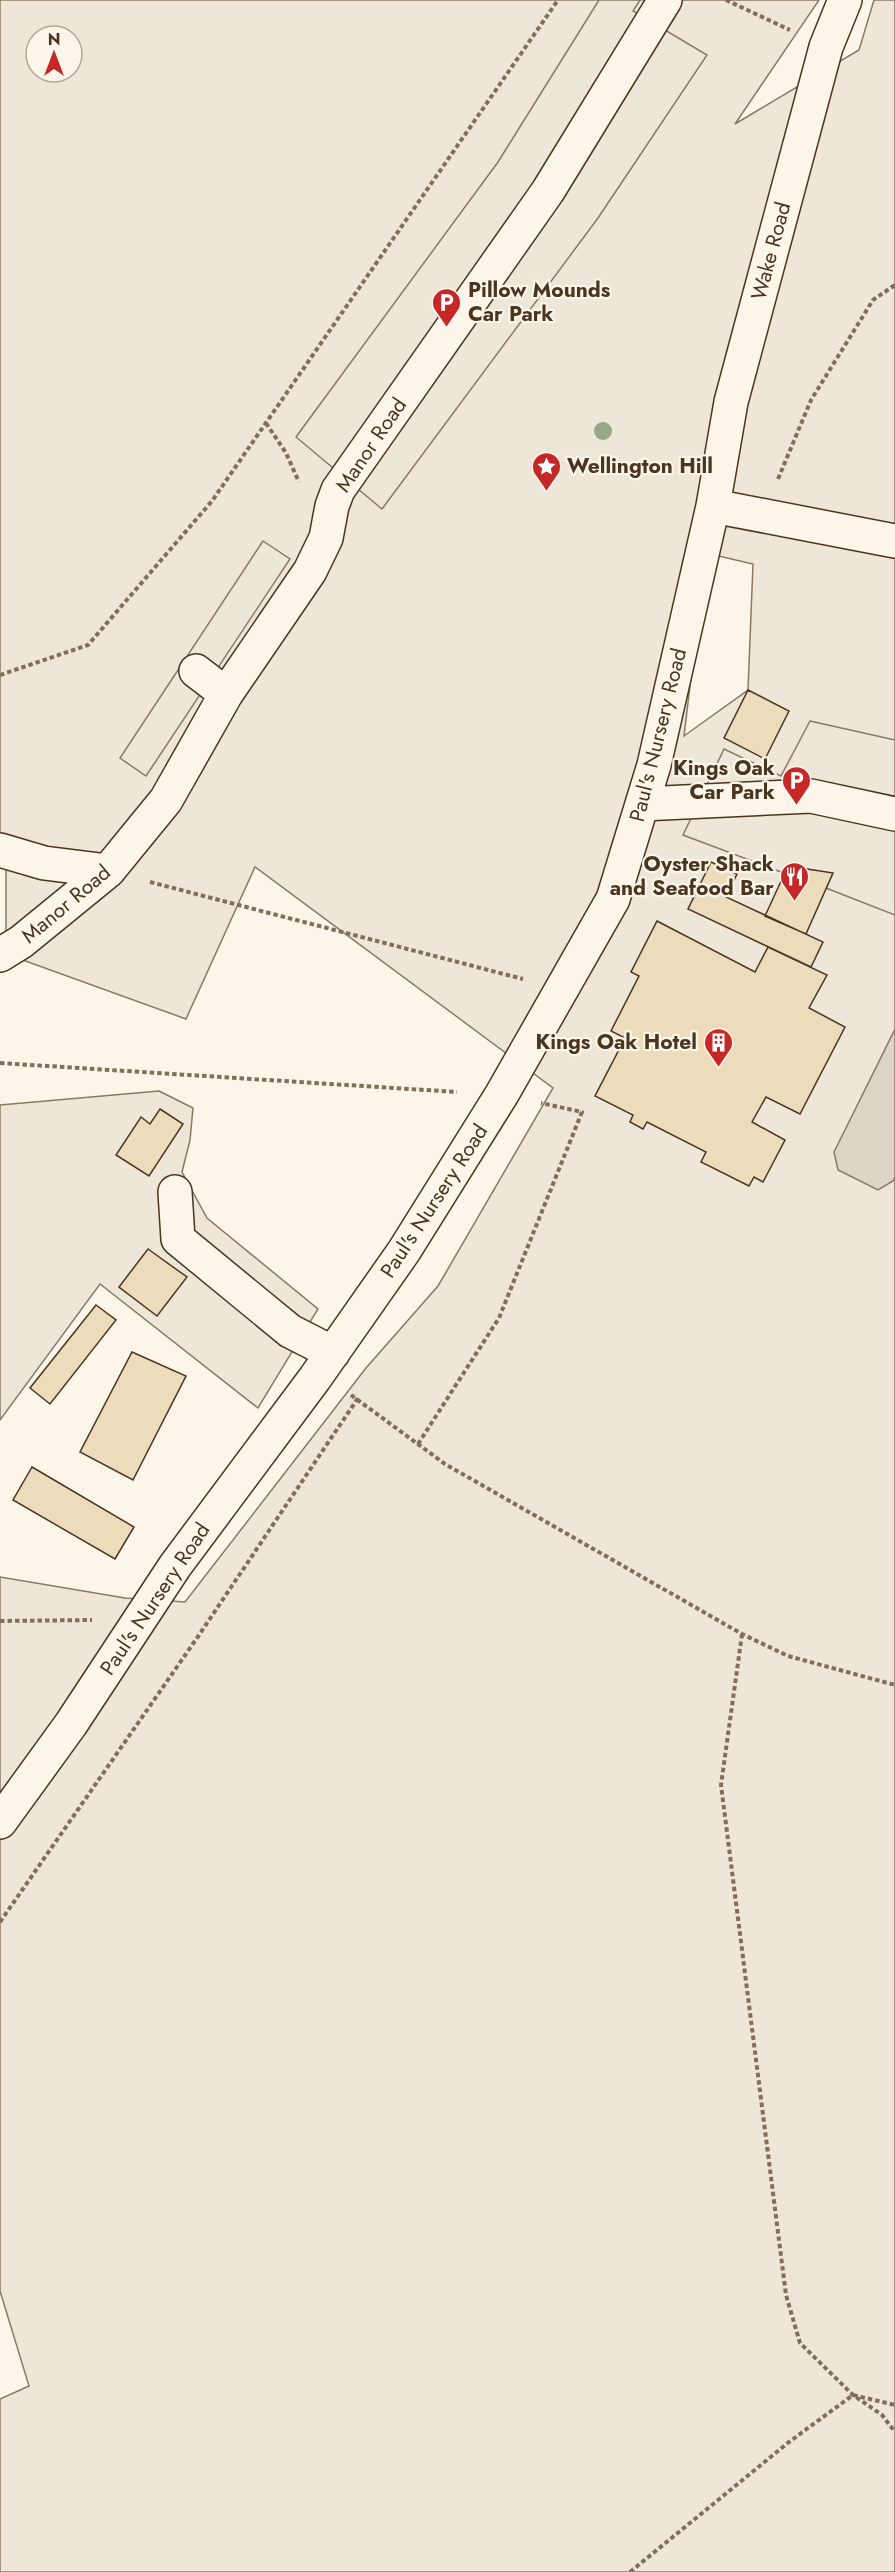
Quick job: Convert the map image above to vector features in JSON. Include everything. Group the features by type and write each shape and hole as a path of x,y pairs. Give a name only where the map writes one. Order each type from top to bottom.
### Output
{"street":[{"name":"Manor Road","path":"0,955 21,942 108,871 166,800 226,694 310,571 326,538 332,506 338,490 548,190 665,0"},
{"name":"Wake Road","path":"713,506 731,402 826,47 845,0"},
{"path":"713,506 895,541"},
{"name":"Paul's Nursery Road","path":"0,1822 71,1724 175,1566 333,1353 404,1251 502,1094 613,899 656,754 713,506"},
{"path":"196,671 226,694"},
{"path":"642,804 811,796 895,814"},
{"path":"0,850 44,863 108,871"},
{"path":"175,1192 178,1239 291,1331 333,1353"}],"path":[{"path":"0,675 88,645 212,501 558,0"},
{"path":"726,0 826,47"},
{"path":"795,522 778,479 798,430 811,400 873,300 895,285"},
{"path":"266,423 286,453 302,488"},
{"path":"108,871 563,990"},
{"path":"0,1063 502,1094 582,1112 499,1318 418,1444"},
{"path":"0,1922 197,1638 358,1398 445,1464 742,1634 788,1656 895,1685"},
{"path":"0,1621 85,1621 143,1614"},
{"path":"742,1634 721,1785 786,2295 800,2343 854,2395 882,2415 895,2432"},
{"path":"630,2572 789,2442 854,2395 895,2405"}],"shaded area":[{"path":"0,0 819,0 735,124 859,50 874,0 895,0 895,2572 0,2572 0,2399 29,2386 0,2291 0,1577 125,1598 185,1602 366,1368 438,1286 553,1088 255,867 186,1019 6,954 6,867 0,868","holes":["706,553 753,564 748,690 684,736"]},
{"name":"Pillow Mounds Car Park","path":"599,0 640,0 633,11 707,55 598,218 382,509 296,437 498,162"},
{"path":"263,541 290,559 146,776 120,758"},
{"name":"Kings Oak Car Park","path":"810,721 895,740 895,915 826,888 832,873 788,866 784,873 683,835 724,749 781,776"},
{"path":"895,1029 895,1177 893,1181 878,1190 838,1170 834,1152"},
{"path":"159,1091 193,1108 190,1140 182,1172 207,1218 318,1309 258,1408 100,1284 0,1420 0,1105"}],"building":[{"path":"748,690 789,711 765,759 724,738"},
{"path":"711,862 737,874 726,897 823,942 811,967 688,909"},
{"name":"Oyster Shack and Seafood Bar","path":"788,866 833,873 806,934 765,916"},
{"name":"Kings Oak Hotel","path":"657,921 755,972 768,947 827,975 809,1008 845,1027 800,1114 766,1097 752,1122 785,1140 763,1182 754,1177 749,1186 701,1162 706,1152 647,1122 643,1129 630,1122 633,1115 595,1096 625,1038 611,1031 639,976 631,972"},
{"path":"160,1109 183,1124 149,1176 116,1155 141,1117 150,1124"},
{"path":"148,1249 187,1277 157,1316 119,1287"},
{"path":"96,1305 116,1320 50,1404 30,1388"},
{"path":"132,1352 186,1376 133,1480 80,1452"},
{"path":"32,1467 134,1527 115,1559 13,1500"}],"place":[{"name":"Pillow Mounds Car Park","path":"447,328"},
{"name":"Wellington Hill","path":"546,492"},
{"name":"Kings Oak Car Park","path":"796,806"},
{"name":"Oyster Shack and Seafood Bar","path":"795,902"},
{"name":"Kings Oak Hotel","path":"718,1068"}]}
